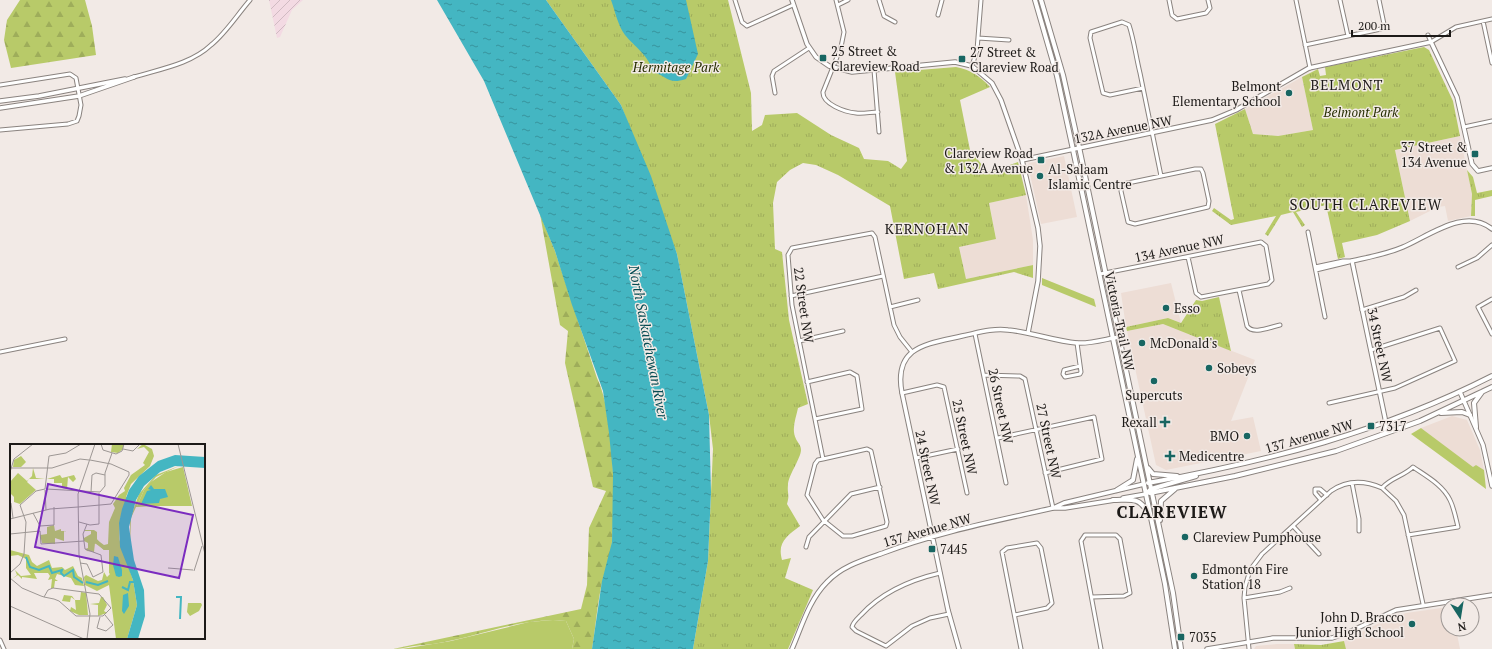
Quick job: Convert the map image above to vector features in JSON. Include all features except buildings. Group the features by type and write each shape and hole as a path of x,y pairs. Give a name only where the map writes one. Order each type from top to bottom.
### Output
{"main road":[{"name":"Victoria Trail NW","path":"1034,0 1055,70 1073,149 1169,603 1175,649"},
{"name":"Victoria Trail NW","path":"1041,0 1063,75 1079,148 1177,612 1181,649"},
{"name":"137 Avenue NW","path":"1144,484 1283,455 1331,442 1386,423 1460,392 1492,376"},
{"name":"137 Avenue NW","path":"1151,491 1177,488 1336,451 1438,413 1492,387"},
{"path":"1476,427 1474,403 1483,391"},
{"path":"1438,413 1462,412 1470,415"},
{"path":"1118,490 1130,482 1134,477 1137,453"},
{"path":"1146,466 1153,474 1181,477"},
{"path":"1146,494 1151,491 1219,469"},
{"path":"1160,530 1161,501 1168,493 1177,488"},
{"path":"1113,500 1138,501 1144,506 1151,519"}],"street":[{"path":"0,108 79,96 180,63 202,52 220,36 250,0"},
{"path":"735,0 742,22 745,25 750,26 794,5"},
{"path":"792,0 808,48 820,61 833,68 852,72 950,62 972,66 988,78 996,88 1022,160 1035,210 1040,246 1038,281 1028,334"},
{"path":"836,0 844,32 841,47 823,92 823,98 826,102 850,112 878,112"},
{"path":"838,5 848,0"},
{"path":"879,0 884,16 895,22"},
{"path":"938,15 942,0"},
{"path":"972,66 976,55 981,0"},
{"path":"1169,0 1174,18 1186,18 1209,11 1208,0"},
{"path":"1296,0 1310,68"},
{"path":"1340,0 1348,36"},
{"path":"1306,45 1383,27 1379,0"},
{"path":"1431,42 1453,29 1492,19"},
{"path":"1483,21 1492,63"},
{"path":"1143,88 1110,95 1104,94 1101,89 1090,38 1091,32 1124,22 1130,26 1143,88 1161,176"},
{"path":"1428,35 1457,97 1472,164 1475,170 1492,168"},
{"path":"978,38 1009,40"},
{"name":"132A Avenue NW","path":"1022,160 1222,117 1310,68 1431,42"},
{"path":"775,93 772,76 774,71 808,48"},
{"path":"874,70 879,132"},
{"path":"0,84 70,74 76,78 81,110 79,116 73,123 0,130"},
{"path":"0,101 134,77"},
{"path":"1464,127 1492,122"},
{"path":"1195,168 1201,170 1209,201 1208,207 1135,224 1128,222 1121,191 1122,186 1161,176 1195,168"},
{"path":"1316,268 1388,252 1440,229 1466,222 1481,221 1492,229"},
{"name":"22 Street NW","path":"823,459 798,341 791,296 789,251 792,248 868,232 873,234 883,276"},
{"path":"1308,232 1325,317"},
{"name":"134 Avenue NW","path":"1100,274 1263,242 1266,246 1272,276 1271,281 1239,290"},
{"path":"1458,267 1477,258 1492,245"},
{"path":"1188,257 1196,293 1199,296 1202,297 1239,290 1247,326 1251,330 1280,325"},
{"name":"34 Street NW","path":"1352,261 1386,423 1386,433"},
{"path":"791,296 883,276 898,333 912,352 924,345 1002,329 1077,343 1119,337"},
{"path":"1362,310 1404,297 1416,290"},
{"path":"1492,299 1478,307 1492,334"},
{"path":"890,307 918,300"},
{"path":"1329,403 1395,388 1456,361 1440,328 1371,350"},
{"path":"798,341 843,331"},
{"name":"26 Street NW","path":"975,334 998,438 1006,483"},
{"path":"0,352 65,339"},
{"path":"1077,343 1081,372 1080,374 1065,377 1063,374 1064,370 1080,366"},
{"name":"24 Street NW","path":"912,352 904,362 900,376 902,393 949,614 959,649"},
{"path":"807,382 853,372 856,374 858,383 862,409 815,419"},
{"name":"27 Street NW","path":"984,375 1020,376 1024,378 1053,508"},
{"name":"25 Street NW","path":"902,393 937,385 943,386 946,391 967,493"},
{"path":"1460,392 1483,445 1491,469 1492,486"},
{"path":"998,438 1094,417 1102,459 1045,473"},
{"path":"916,458 958,449"},
{"path":"867,450 871,450 880,487 887,522 884,527 846,536 836,532 825,522 807,493 815,464 818,460 867,450"},
{"path":"1382,488 1387,482 1413,467 1435,482 1451,500 1458,527 1408,535"},
{"path":"1352,483 1360,519 1358,531"},
{"path":"1249,649 1244,598 1247,579 1254,564 1262,554 1326,495 1340,486 1352,483 1366,483 1382,488 1393,497 1400,506 1423,604"},
{"name":"137 Avenue NW","path":"792,649 817,594 831,578 850,565 932,536 1053,508 1064,503 1144,484"},
{"path":"806,547 809,537 853,493 880,487"},
{"path":"1321,500 1315,493 1315,489 1320,489 1326,495"},
{"name":"137 Avenue NW","path":"1053,508 1065,508 1146,494"},
{"path":"1293,526 1319,554"},
{"path":"1092,597 1124,596 1130,594 1131,589 1120,539 1116,535 1087,535 1082,537 1081,543 1101,649"},
{"path":"1015,615 1048,608 1051,605 1052,602 1039,544 1034,543 1003,551 1002,556 1021,649"},
{"path":"940,573 908,582 892,590 869,606 854,622 852,627 856,631 886,646 912,626 930,618 949,614"},
{"path":"1244,598 1280,592 1290,588"},
{"path":"1206,649 1279,638 1332,638 1347,633 1386,613 1423,604 1492,595"},
{"path":"0,640 4,649"}],"shaded area":[{"path":"269,0 303,0 292,10 280,37 277,38"},
{"name":"Belmont Elementary School","path":"1302,77 1313,130 1278,136 1253,134 1245,109"},
{"path":"1460,136 1472,194 1471,216 1448,221 1445,206 1438,207 1410,221 1395,150"},
{"path":"1064,156 1077,217 1041,224 1028,165 1029,163"},
{"path":"1026,195 1033,240 1033,265 966,279 959,246 996,238 989,203"},
{"path":"1171,283 1181,323 1168,318 1126,327 1121,293"},
{"path":"1163,324 1255,360 1231,421 1253,417 1261,451 1166,470 1156,465 1127,331"},
{"path":"1452,416 1467,420 1480,450 1484,470 1476,465 1473,468 1421,428"},
{"name":"John D. Bracco Junior High School","path":"1440,608 1440,637 1458,637 1460,649 1346,649 1344,641 1385,620 1406,613"},
{"path":"1294,644 1295,649 1254,649 1256,646"}],"green space":[{"path":"20,0 85,0 92,26 96,55 11,68 4,40 7,20"},
{"name":"Hermitage Park","path":"546,0 728,0 751,93 752,131 762,125 765,115 797,113 831,135 859,148 864,159 888,161 901,169 907,161 895,72 956,67 966,70 979,77 990,87 960,100 970,150 987,171 991,172 1018,162 1026,195 989,203 996,239 959,247 966,279 1033,265 1033,278 1014,272 938,289 934,273 904,279 890,206 838,175 816,165 803,163 790,170 777,182 773,203 775,249 782,252 789,320 808,404 798,408 795,420 794,431 801,450 790,477 788,488 787,504 800,526 784,540 781,548 781,554 782,560 791,558 785,578 813,590 788,649 693,649 708,561 713,449 709,415 677,254 621,105"},
{"name":"Belmont Park","path":"1424,47 1429,50 1453,101 1460,136 1395,150 1410,221 1377,235 1342,243 1345,257 1338,259 1326,205 1296,212 1305,225 1302,227 1293,212 1281,215 1268,236 1265,234 1276,216 1231,225 1212,211 1214,208 1231,220 1234,219 1215,124 1245,109 1253,134 1278,136 1313,130 1302,77 1318,69 1320,76 1326,75 1325,67"},
{"path":"1467,170 1473,177 1477,193 1492,190 1492,196 1475,200 1475,216 1471,216 1472,194"},
{"path":"540,214 555,251 603,394 610,435 613,481 612,546 601,588 592,649 572,649 574,639 566,621 548,620 512,625 442,643 393,649 581,609 587,585 589,528 606,491 593,487 565,363 568,331 560,325"},
{"path":"1042,278 1094,299 1096,307 1042,285"},
{"path":"1219,297 1231,351 1163,324 1127,331 1126,327 1168,318 1181,323 1196,300 1202,301"},
{"path":"1421,428 1473,467 1476,465 1484,470 1486,489 1411,434"},
{"path":"553,620 566,621 574,639 572,649 402,649 451,641 529,622"},
{"path":"1344,641 1346,649 1295,649 1294,644 1321,645"}],"water":[{"name":"North Saskatchewan River","path":"437,0 546,0 621,105 651,176 677,254 709,415 711,492 708,561 693,649 592,649 602,581 612,542 613,474 603,391 572,305 555,251 484,81"},
{"path":"611,0 686,0 698,54 686,79 675,81 653,72 649,61 625,35"}],"place":[{"name":"25 Street & Clareview Road","path":"823,58"},
{"name":"27 Street & Clareview Road","path":"962,59"},
{"name":"Belmont Elementary School","path":"1289,93"},
{"name":"37 Street & 134 Avenue","path":"1475,154"},
{"name":"Clareview Road & 132A Avenue","path":"1041,160"},
{"name":"Al-Salaam Islamic Centre","path":"1040,176"},
{"name":"Esso","path":"1166,308"},
{"name":"McDonald's","path":"1142,343"},
{"name":"Sobeys","path":"1209,368"},
{"name":"Supercuts","path":"1154,381"},
{"name":"Rexall","path":"1165,422"},
{"name":"7317","path":"1371,426"},
{"name":"BMO","path":"1247,436"},
{"name":"Medicentre","path":"1170,456"},
{"name":"Clareview Pumphouse","path":"1185,537"},
{"name":"7445","path":"932,549"},
{"name":"Edmonton Fire Station 18","path":"1194,576"},
{"name":"John D. Bracco Junior High School","path":"1412,624"},
{"name":"7035","path":"1181,637"}],"district":[{"name":"BELMONT","path":"1347,84"},
{"name":"SOUTH CLAREVIEW","path":"1366,204"},
{"name":"KERNOHAN","path":"927,228"},
{"name":"CLAREVIEW","path":"1172,511"}]}
